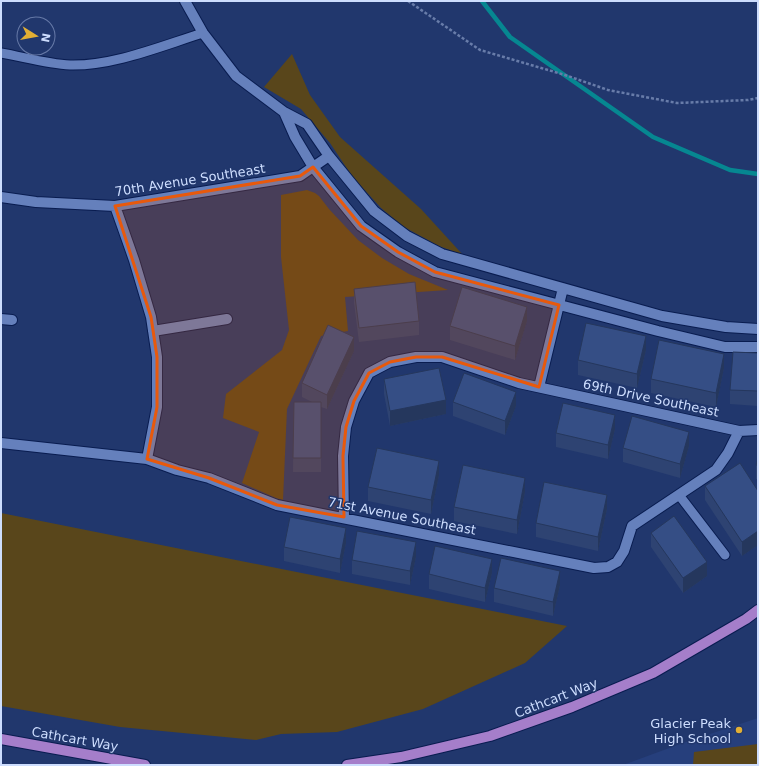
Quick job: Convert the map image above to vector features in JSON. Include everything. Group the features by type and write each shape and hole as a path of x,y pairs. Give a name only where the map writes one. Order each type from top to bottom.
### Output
{"main road":[{"name":"Cathcart Way","path":"347,765 401,757 490,736 572,707 653,673 746,619 758,610"},
{"name":"Cathcart Way","path":"1,739 145,765"}],"street":[{"path":"185,1 203,33 236,76 284,112 307,124 329,156 374,211 406,236 442,254 662,316 726,327 758,329"},
{"path":"284,112 295,137 313,167 361,226 398,252 436,272 658,331 725,347 758,347"},
{"name":"70th Avenue Southeast","path":"1,197 36,202 115,206 300,176 329,156"},
{"path":"115,206 134,260 151,317 157,356 157,407 147,459"},
{"path":"539,387 563,288"},
{"path":"1,319 12,320"},
{"path":"153,331 227,319"},
{"name":"69th Drive Southeast","path":"344,517 343,456 346,427 354,400 369,373 390,362 416,357 442,357 519,383 739,431 758,430"},
{"name":"71st Avenue Southeast","path":"1,443 147,459 177,470 209,478 277,505 344,517 594,568 608,567 617,562 624,551 632,526 716,470 728,453 739,431"}],"lane":[{"path":"1,53 51,63 71,65 93,63 116,60 203,33"},
{"path":"679,495 725,555"}],"path":[{"path":"408,1 480,50 565,75 608,90 677,103 748,100 758,98"}],"highlighted area":[{"path":"313,167 361,226 398,252 435,272 559,305 539,387 442,357 416,357 390,362 369,373 354,401 346,427 343,456 344,517 277,505 209,478 147,459 157,407 157,357 151,317 115,206 300,176"}],"shaded area":[{"path":"292,54 310,95 340,137 421,209 463,255 439,246 404,227 381,208 352,176 330,143 301,109 264,87"},
{"path":"307,190 319,196 358,240 382,258 409,274 448,290 345,297 348,331 321,336 287,409 283,500 242,483 259,432 223,418 226,394 282,350 289,330 281,257 281,195"},
{"path":"1,513 567,626 525,663 423,709 337,732 281,734 256,740 120,727 1,706"},
{"name":"Glacier Peak High School","path":"758,718 758,765 623,765 683,743"},
{"path":"758,744 758,765 693,765 694,752"}],"building":[{"path":"415,282 419,321 359,328 354,289"},
{"path":"462,287 527,307 515,346 450,326"},
{"path":"586,323 646,336 637,374 578,360"},
{"path":"328,325 354,337 327,395 302,383"},
{"path":"659,340 724,354 716,393 651,379"},
{"path":"733,352 758,353 758,391 730,390"},
{"path":"439,368 446,400 390,411 384,379"},
{"path":"464,373 516,392 505,421 453,402"},
{"path":"294,402 321,402 321,458 293,458"},
{"path":"563,403 615,415 608,445 556,433"},
{"path":"632,416 689,432 680,464 623,448"},
{"path":"377,448 439,461 431,500 368,487"},
{"path":"740,463 758,491 758,531 742,542 705,486"},
{"path":"463,465 525,478 517,520 454,507"},
{"path":"544,482 607,495 598,537 536,523"},
{"path":"674,516 707,562 683,578 651,533"},
{"path":"290,517 346,528 340,559 284,547"},
{"path":"357,531 416,542 410,571 352,560"},
{"path":"435,546 492,559 485,588 429,574"},
{"path":"501,558 560,571 553,602 494,588"}],"waterway":[{"path":"482,1 510,37 653,137 730,170 758,174"}],"place":[{"name":"Glacier Peak High School","path":"739,730"}]}
